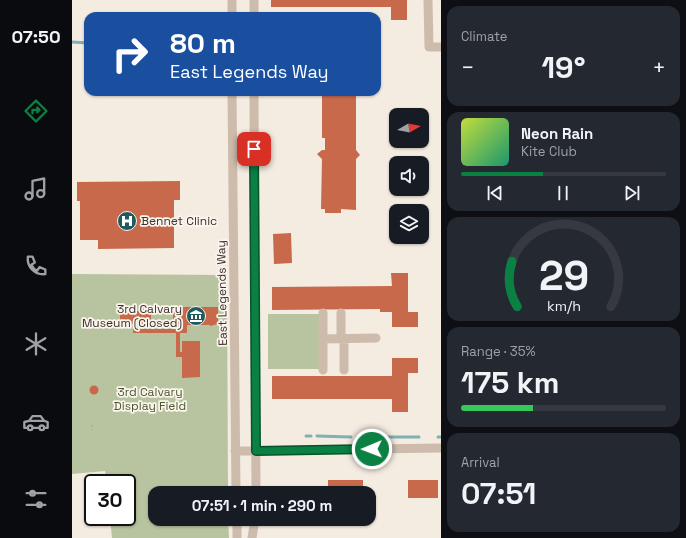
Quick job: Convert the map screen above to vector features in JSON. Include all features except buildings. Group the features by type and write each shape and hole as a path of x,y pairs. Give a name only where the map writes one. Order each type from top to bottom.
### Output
{"street":[{"path":"232,0 232,12"},
{"path":"254,0 254,12"},
{"path":"428,0 428,47 441,47"},
{"name":"East Legends Way","path":"232,96 236,486"},
{"path":"254,96 256,486"},
{"path":"323,313 323,370"},
{"path":"341,313 344,370"},
{"path":"323,338 376,338"},
{"path":"235,451 441,448"},
{"path":"236,526 237,538"},
{"path":"252,538 253,526"}],"path":[{"path":"92,425 92,430"}],"green space":[{"name":"3rd Calvary Display Field","path":"72,274 227,275 228,486 148,486 148,526 228,526 229,538 112,538 111,526 136,526 136,474 106,474 105,471 72,474"},
{"path":"268,314 320,314 320,369 268,369"}],"waterway":[{"path":"72,42 84,43"},
{"path":"306,436 311,436"},
{"path":"317,436 351,437"},
{"path":"357,437 419,437"}],"place":[{"name":"Bennet Clinic","path":"127,221"},
{"name":"3rd Calvary Museum (Closed)","path":"196,316"}],"route":[{"path":"254,149 256,451 372,449"}]}
